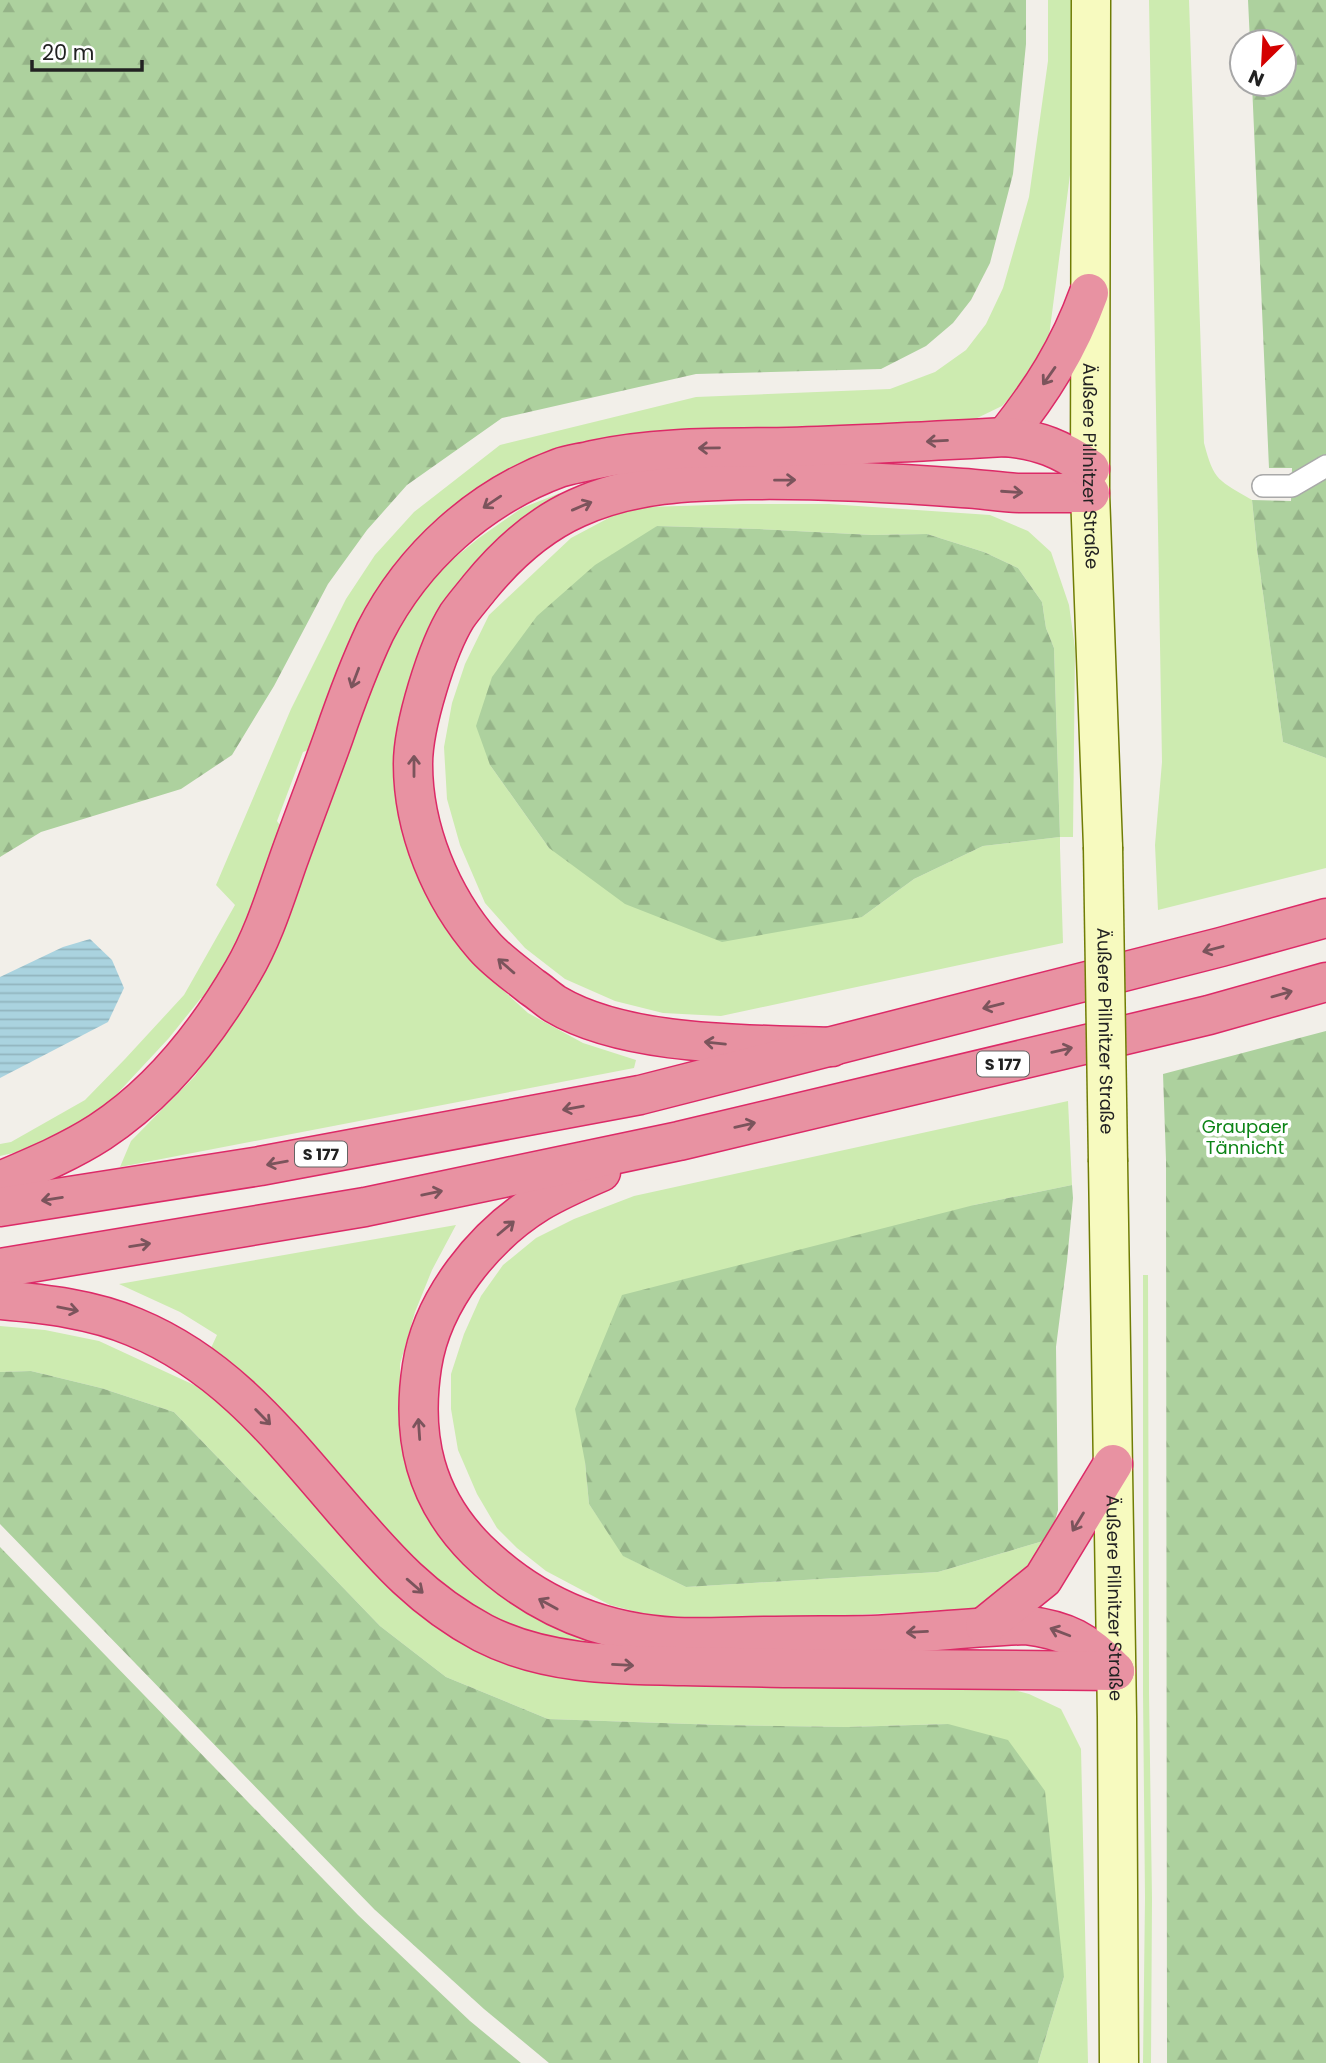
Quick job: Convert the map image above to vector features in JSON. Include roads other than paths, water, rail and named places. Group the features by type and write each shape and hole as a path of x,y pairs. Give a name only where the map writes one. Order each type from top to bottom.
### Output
{"highway":[{"path":"1005,437 1058,363 1077,326 1089,293"},
{"path":"0,1181 54,1158 101,1131 145,1098 178,1063 213,1018 245,968 272,906 357,672 377,628 401,589 431,552 465,521 505,493 561,467 615,455 668,449 849,445 1005,437 1026,439 1067,453 1090,481"},
{"path":"832,1046 725,1044 639,1033 596,1023 555,1004 485,947 459,914 439,875 426,843 415,789 413,762 421,714 435,664 456,618 491,573 530,537 574,509 608,495 644,487 692,482 813,479 1016,493 1090,481"},
{"name":"S 177","path":"0,1207 260,1166 640,1095 1326,918"},
{"name":"S 177","path":"0,1268 365,1207 679,1141 1209,1015 1326,982"},
{"path":"679,1141 575,1183 538,1203 501,1231 473,1260 436,1318 424,1355 418,1394 418,1434 426,1468 442,1505 464,1537 494,1567 531,1594 559,1610 600,1625 643,1634 676,1637 872,1635 1025,1625 1066,1634 1088,1646 1115,1671"},
{"path":"0,1300 44,1304 133,1326 194,1359 264,1417 387,1560 412,1584 447,1612 485,1634 522,1649 563,1659 652,1666 1115,1671"},
{"path":"985,1626 1044,1579 1113,1464"}],"main road":[{"name":"Äußere Pillnitzer Straße","path":"1091,0 1090,481 1103,847 1119,2063"}],"lane":[{"path":"1263,486 1292,486 1326,466"}],"water":[{"path":"90,939 112,960 124,988 108,1022 0,1078 0,977 63,947"}],"park label":[{"name":"Graupaer Tännicht","path":"1245,1136"}]}
